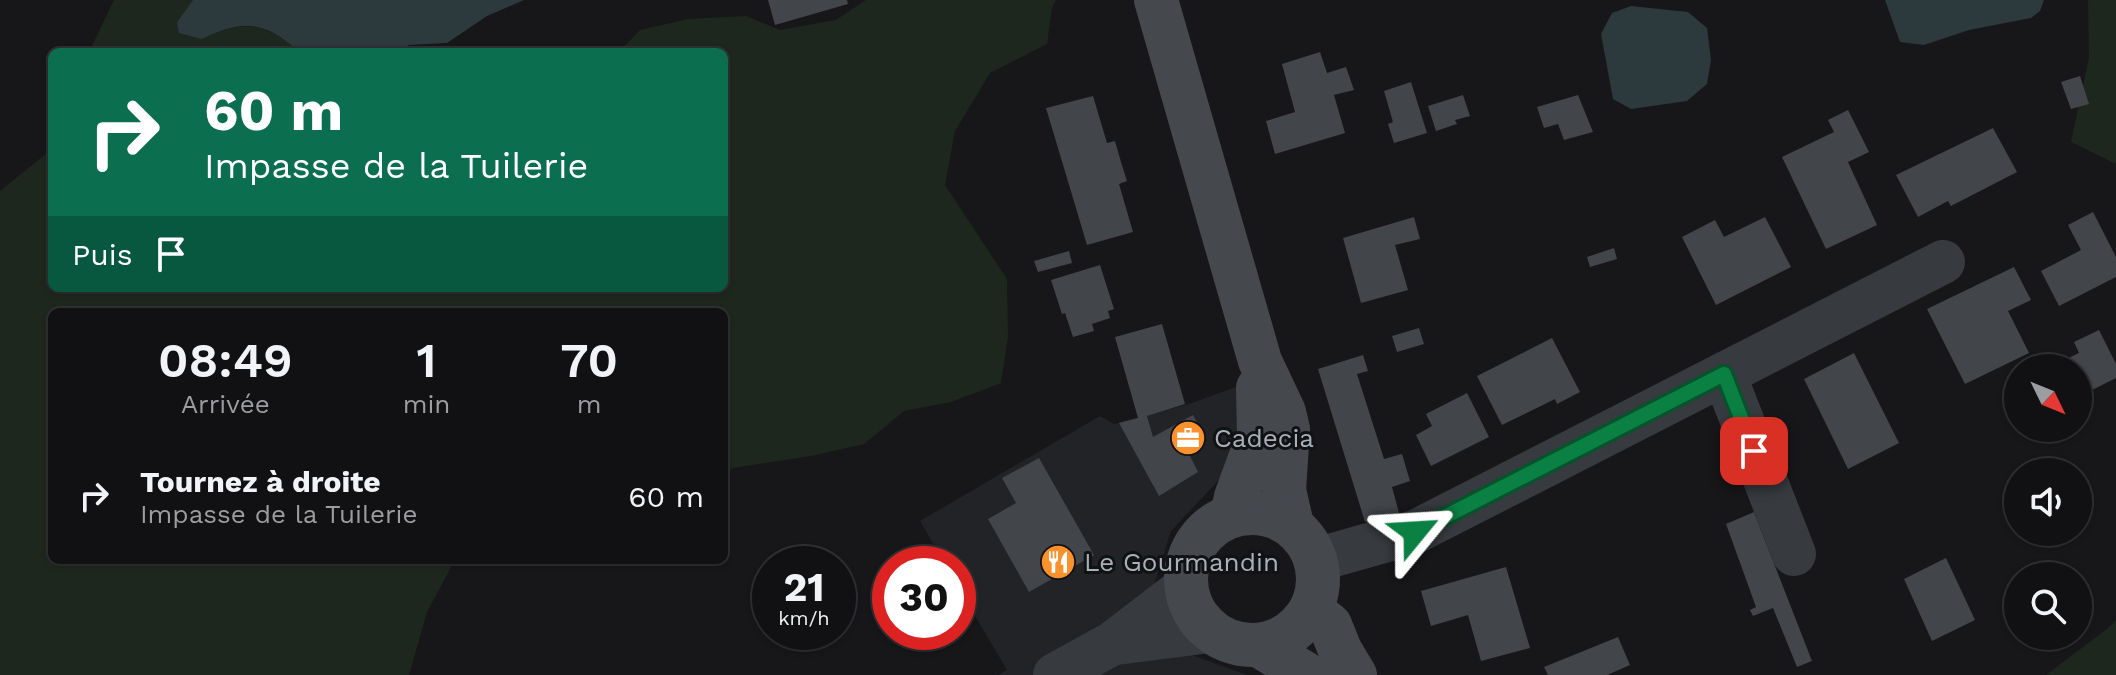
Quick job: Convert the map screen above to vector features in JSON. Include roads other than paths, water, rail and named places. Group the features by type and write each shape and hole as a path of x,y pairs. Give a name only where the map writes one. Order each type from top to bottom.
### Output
{"main road":[{"path":"1156,0 1260,361 1284,412 1288,429 1284,490 1304,543 1318,586 1311,610 1298,628 1279,640 1258,645 1232,643 1210,631 1194,612 1186,587 1187,564 1196,543 1212,526 1232,515 1253,512 1274,516 1304,543"},
{"path":"1232,515 1259,434 1260,361"},
{"path":"1311,610 1330,625 1355,675"},
{"path":"1258,645 1308,675"}],"street":[{"path":"1304,543 1415,532 1943,262"},
{"path":"1724,374 1794,554"},
{"path":"1055,675 1113,643 1186,587"},
{"path":"1113,643 1210,631"}],"place":[{"name":"Cadecia","path":"1188,438"},
{"name":"Le Gourmandin","path":"1058,562"}]}
